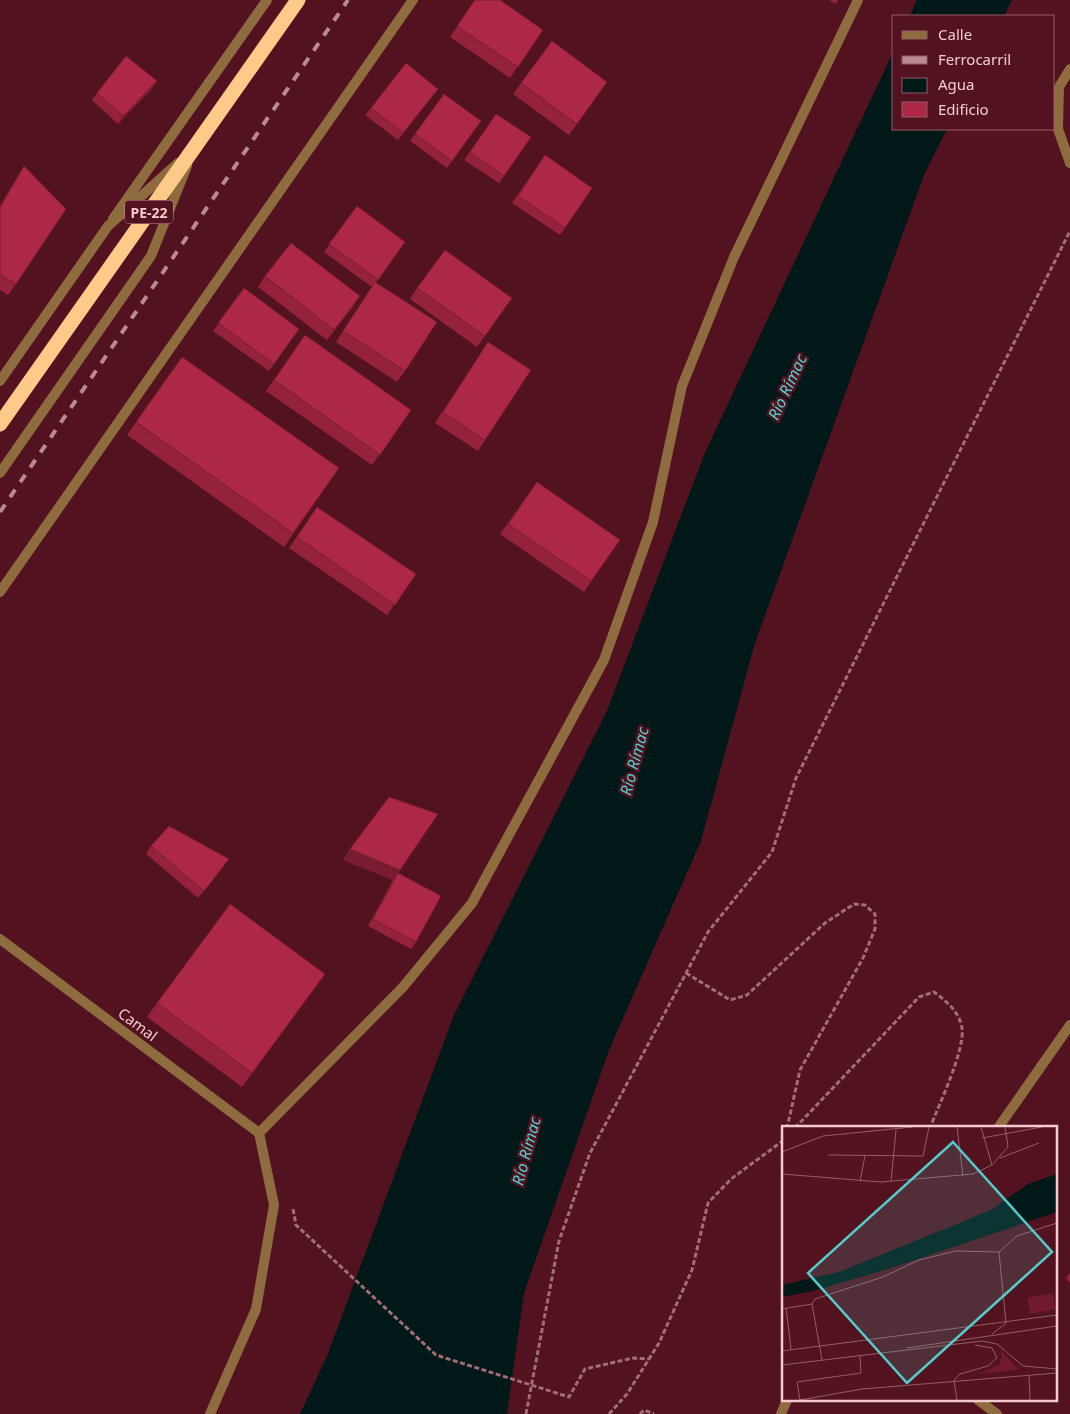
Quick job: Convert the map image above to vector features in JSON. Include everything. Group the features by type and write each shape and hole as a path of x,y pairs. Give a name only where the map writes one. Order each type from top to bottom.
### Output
{"highway":[{"name":"PE-22","path":"0,424 298,0"}],"street":[{"path":"0,381 267,0"},
{"path":"0,592 413,0"},
{"path":"210,1414 256,1309 274,1205 259,1133 403,987 472,903 604,660 653,522 682,386 734,256 858,0"},
{"path":"1070,69 1059,87 1058,129 1070,163"},
{"path":"108,226 195,147"},
{"path":"0,473 150,256 195,147"},
{"name":"Camal","path":"0,939 259,1133"},
{"path":"999,1126 1070,1025"},
{"path":"781,1414 786,1402"},
{"path":"981,1402 997,1414"}],"path":[{"path":"526,1414 559,1241 590,1154 708,932 772,852 796,778 1070,231"},
{"path":"686,973 730,1000 747,995 825,924 854,904 866,905 875,914 875,929 863,958 800,1070 787,1126"},
{"path":"798,1126 919,998 934,992 951,1004 962,1028 960,1050 931,1126"},
{"path":"609,1414 627,1394 659,1343 692,1270 708,1203 731,1179 782,1141"},
{"path":"296,1225 436,1354 570,1396 585,1369 633,1358 649,1359"},
{"path":"640,1414 644,1410 654,1414"}],"water":[{"path":"917,0 1012,0 1004,15 910,15"},
{"name":"Río Rímac","path":"892,54 892,130 946,130 924,175 755,643 701,841 609,1050 524,1293 507,1414 300,1414 327,1356 454,1015 607,711 704,455"}],"building":[{"path":"475,0 500,0 543,30 518,67 457,26"},
{"path":"552,41 607,82 577,124 521,83"},
{"path":"126,56 157,81 123,116 97,93"},
{"path":"406,63 438,89 403,133 371,108"},
{"path":"444,94 481,121 452,161 415,134"},
{"path":"496,114 531,137 504,176 470,152"},
{"path":"545,155 592,188 565,228 518,196"},
{"path":"24,166 66,209 16,284 0,274 0,208"},
{"path":"357,206 405,242 378,280 329,244"},
{"path":"291,243 360,296 334,330 265,276"},
{"path":"445,250 512,298 485,336 417,288"},
{"path":"375,282 437,322 405,371 343,331"},
{"path":"244,288 299,329 274,364 218,323"},
{"path":"305,335 411,410 380,455 274,380"},
{"path":"488,342 531,370 485,440 443,412"},
{"path":"182,357 339,468 293,533 136,422"},
{"path":"537,482 620,540 591,581 508,524"},
{"path":"317,507 416,574 395,605 297,537"},
{"path":"389,797 438,814 400,870 350,849"},
{"path":"169,826 229,859 204,891 151,846"},
{"path":"398,873 441,896 416,942 373,919"},
{"path":"230,904 325,974 252,1073 157,1003"}],"railway":[{"path":"0,512 348,0"}]}
